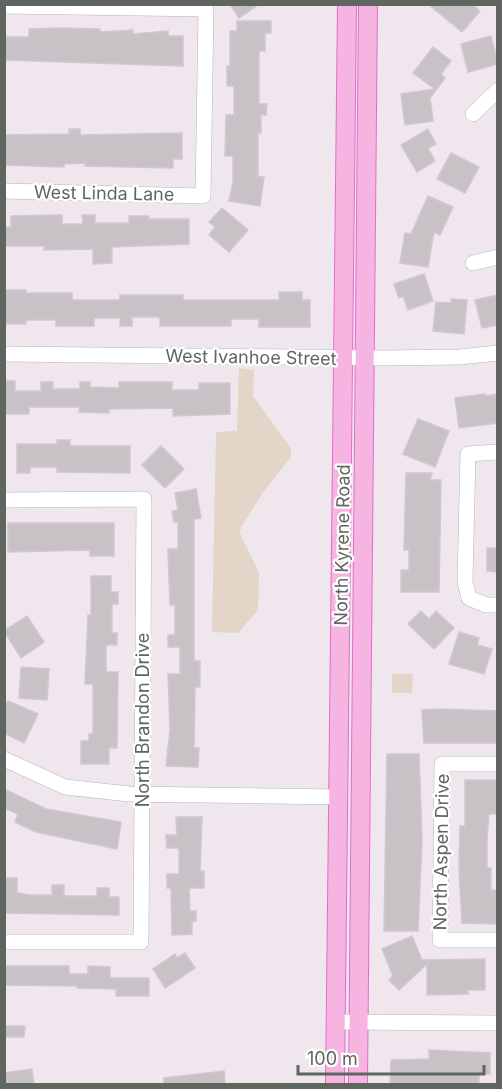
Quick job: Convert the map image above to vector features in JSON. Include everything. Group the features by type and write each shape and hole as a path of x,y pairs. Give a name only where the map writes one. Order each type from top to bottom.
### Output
{"main road":[{"name":"North Kyrene Road","path":"335,1084 347,4"},
{"name":"North Kyrene Road","path":"358,1084 368,4"}],"street":[{"name":"West Linda Lane","path":"4,6 206,9 203,196 4,191"},
{"path":"473,114 498,90"},
{"path":"473,263 498,257"},
{"name":"West Ivanhoe Street","path":"4,354 366,358 460,357 498,353"},
{"path":"498,452 468,454 465,582 469,598 486,605 498,605"},
{"name":"North Brandon Drive","path":"4,500 144,498 141,942 4,942"},
{"path":"4,759 65,787 142,795 339,797"},
{"name":"North Aspen Drive","path":"498,765 442,764 440,940 498,940"},
{"path":"336,1022 498,1023"}],"shaded area":[{"path":"239,368 254,370 253,396 291,448 291,457 264,491 239,531 259,573 258,610 238,633 212,632 216,432 237,431"},
{"path":"392,674 413,674 412,693 392,693"}],"building":[{"path":"230,4 259,4 239,18"},
{"path":"428,4 472,4 480,11 462,32"},
{"path":"237,21 271,21 271,33 265,33 265,51 259,51 259,104 267,104 266,115 261,115 261,133 258,133 258,176 264,177 260,206 229,201 233,182 233,156 225,156 226,115 234,115 234,86 227,86 227,66 230,66 230,31 237,31"},
{"path":"29,29 100,29 100,32 133,30 133,34 168,31 168,36 183,36 183,66 4,60 4,37 29,37"},
{"path":"491,36 498,64 468,72 461,44"},
{"path":"433,47 451,61 441,74 445,78 430,98 433,121 405,125 401,94 435,89 413,73"},
{"path":"69,129 80,129 80,135 182,133 182,159 173,159 173,168 85,166 85,163 64,164 64,167 4,165 4,135 69,134"},
{"path":"428,129 436,144 428,148 435,161 417,172 401,145"},
{"path":"451,153 479,167 465,193 437,179"},
{"path":"428,196 453,207 440,235 434,232 428,267 400,263 405,233 411,234"},
{"path":"222,208 248,230 229,252 209,235 215,227 209,222"},
{"path":"62,215 62,224 83,224 82,215 95,215 95,223 129,223 129,216 149,216 149,219 189,219 189,244 112,247 112,263 93,264 93,249 44,250 44,246 4,246 4,227 11,227 11,216"},
{"path":"424,274 433,301 408,310 403,296 399,298 394,284"},
{"path":"4,290 26,290 26,293 72,293 72,300 120,300 120,295 183,295 183,300 279,300 279,292 302,292 302,300 310,300 310,327 259,327 259,319 231,319 231,326 160,326 160,317 132,317 132,326 120,326 120,318 94,318 94,326 56,326 56,320 26,320 26,324 4,324"},
{"path":"498,295 498,325 482,328 475,300"},
{"path":"451,299 467,300 464,334 433,331 436,302 451,303"},
{"path":"4,381 15,381 15,391 41,391 41,382 53,382 53,389 80,389 80,382 90,382 90,387 119,388 119,382 172,382 172,390 199,390 199,383 230,383 230,414 173,416 173,408 109,409 109,413 79,412 80,407 29,407 29,414 4,414"},
{"path":"485,394 485,396 498,394 498,423 459,428 455,398"},
{"path":"418,419 449,431 435,467 403,454"},
{"path":"57,440 70,440 70,446 130,446 130,473 57,472 57,467 30,467 30,473 17,473 17,444 57,444"},
{"path":"161,446 184,469 165,488 142,465"},
{"path":"406,473 432,473 430,480 441,480 439,592 401,592 401,570 409,570 409,550 404,550"},
{"path":"196,489 201,518 194,519 194,661 200,661 200,687 195,687 194,748 199,748 198,767 166,766 170,730 168,674 180,674 180,647 168,647 168,635 175,635 175,605 170,605 168,549 178,549 178,522 174,522 172,511 178,510 175,493"},
{"path":"8,523 114,523 114,556 90,556 90,550 8,552"},
{"path":"487,548 498,548 498,572 487,571"},
{"path":"91,576 111,576 111,592 118,592 118,604 112,604 112,633 117,633 117,645 106,645 106,672 118,672 117,748 109,748 109,764 81,764 81,741 89,741 89,734 93,734 93,684 85,684 88,615 91,615"},
{"path":"421,611 429,619 436,611 454,628 434,649 408,624"},
{"path":"27,616 44,642 21,658 4,631"},
{"path":"459,632 479,638 477,645 492,649 484,674 449,664"},
{"path":"21,667 49,669 47,700 19,698"},
{"path":"8,701 38,714 24,743 4,733 4,707"},
{"path":"422,710 498,711 498,743 424,743"},
{"path":"387,754 419,754 422,840 418,931 384,931"},
{"path":"465,780 498,780 498,814 489,814 487,868 491,868 491,890 498,890 498,924 462,923 459,868 460,826 465,826"},
{"path":"4,789 46,809 121,822 117,849 36,832 15,822 18,814 4,808"},
{"path":"176,817 202,817 200,871 204,871 204,888 189,888 190,911 196,911 196,921 192,922 192,934 172,935 171,888 167,888 167,874 179,874 179,848 167,848 166,835 177,835"},
{"path":"4,878 17,878 17,893 30,895 52,895 52,885 64,885 64,896 97,896 97,888 109,888 109,897 119,897 119,915 4,913"},
{"path":"412,936 422,960 485,959 485,990 468,990 468,994 427,995 427,964 399,990 389,980 393,976 382,949"},
{"path":"185,953 195,968 165,988 153,969 175,954 177,958"},
{"path":"4,966 69,966 69,974 88,974 88,966 110,967 110,978 149,978 149,996 116,996 116,989 77,988 77,986 4,985"},
{"path":"4,1026 25,1026 24,1037 4,1037"},
{"path":"429,1050 490,1053 490,1074 479,1074 479,1084 390,1084 391,1060 429,1059"},
{"path":"32,1069 34,1084 4,1084 4,1073"},
{"path":"224,1071 225,1084 164,1084 164,1078"}]}
